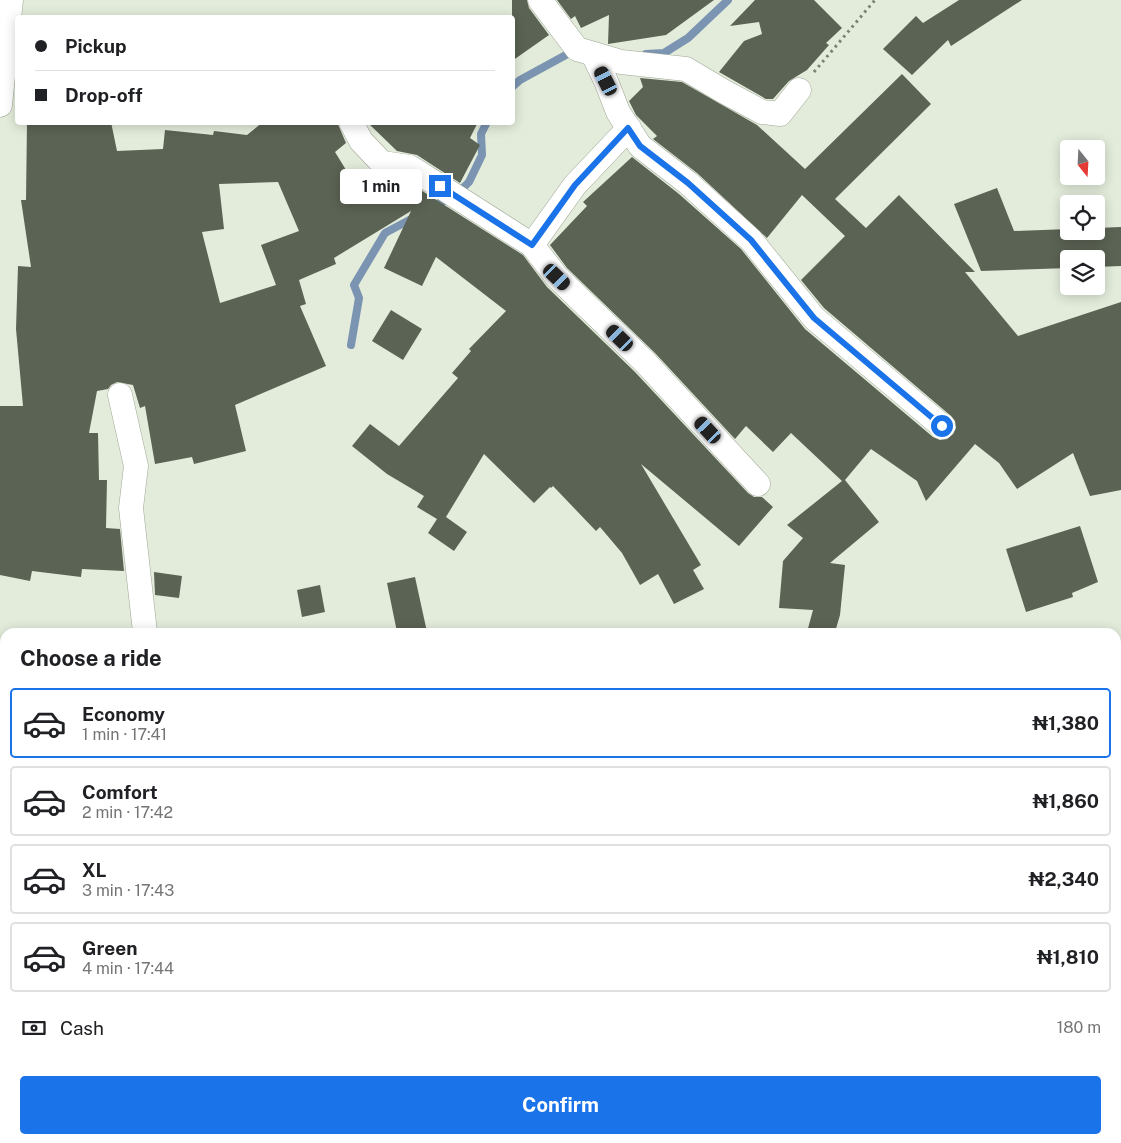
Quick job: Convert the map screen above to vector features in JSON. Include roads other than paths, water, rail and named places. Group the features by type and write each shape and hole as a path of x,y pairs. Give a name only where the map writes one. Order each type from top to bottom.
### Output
{"street":[{"path":"0,105 11,0"},
{"path":"540,0 577,49 621,62 686,68 762,112 780,114 799,90"},
{"path":"592,54 606,81 618,112 640,146 688,183 751,240 814,318 942,426"},
{"path":"353,125 361,141 382,163 410,166 532,245 557,277 645,362 758,484"},
{"path":"532,245 575,185 628,128"},
{"path":"120,396 136,466 131,508 145,628"}],"waterway":[{"path":"646,54 664,53 688,38 728,0"},
{"path":"515,84 575,50"},
{"path":"431,207 455,196 469,182 482,155 481,134 486,125"},
{"path":"351,345 359,298 354,285 385,233 415,217"}]}
